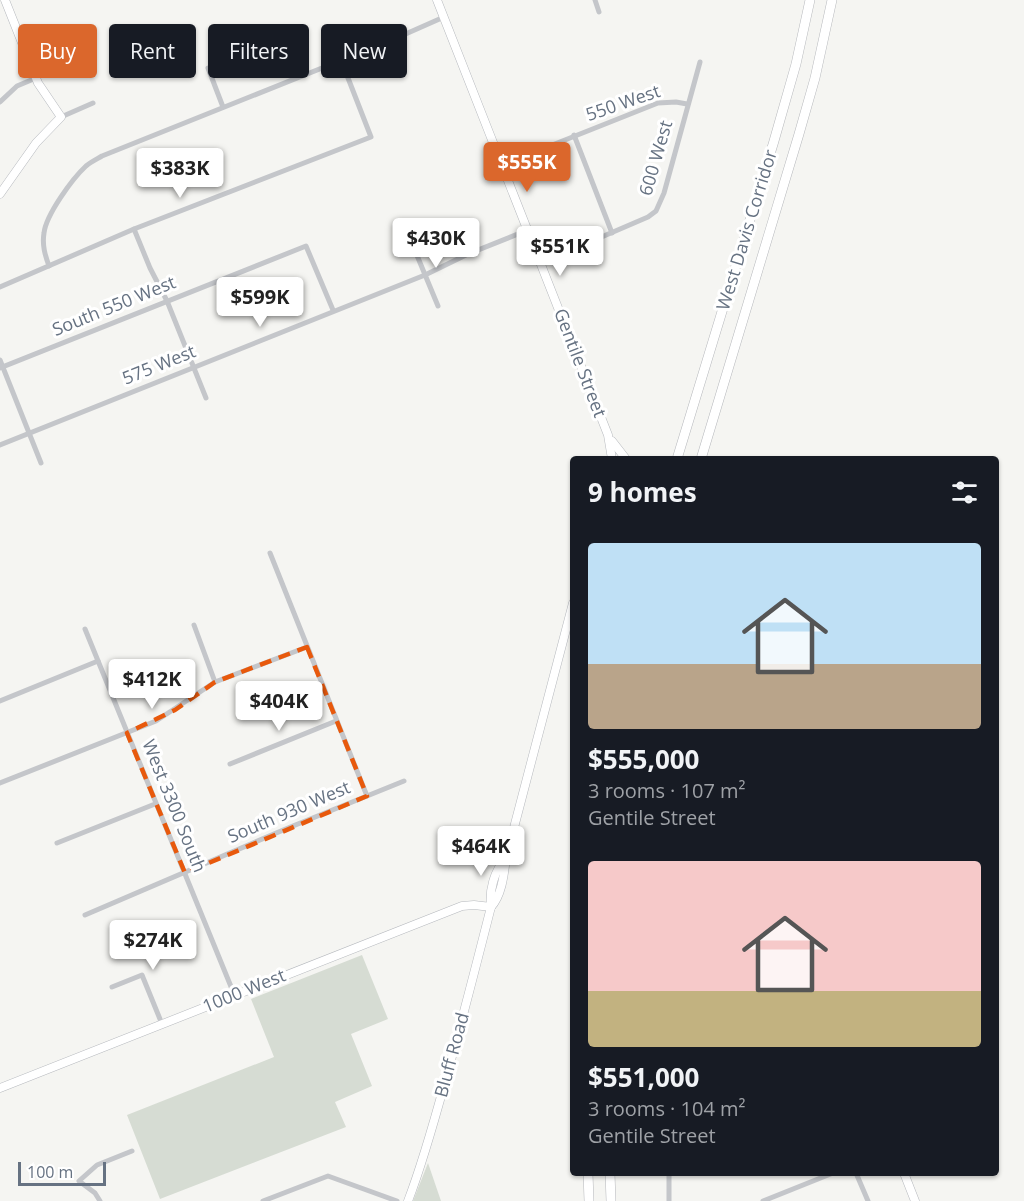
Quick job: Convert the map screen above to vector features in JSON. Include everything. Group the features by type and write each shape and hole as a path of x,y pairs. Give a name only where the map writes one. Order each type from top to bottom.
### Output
{"highway":[{"name":"West Davis Corridor","path":"678,456 774,141 796,64 810,0"},
{"name":"West Davis Corridor","path":"702,456 805,116 832,0"},
{"path":"588,1176 589,1201"},
{"path":"610,1176 611,1201"}],"main road":[{"path":"5,0 18,33"},
{"name":"Gentile Street","path":"437,0 608,435 612,456"},
{"path":"0,194 36,143 61,117 36,78"},
{"path":"608,435 624,456"},
{"name":"Bluff Road","path":"408,1201 434,1123 491,907 490,896 495,877 506,858 570,614"},
{"name":"1000 West","path":"1,1084 162,1024 462,906 491,907"},
{"path":"905,1176 915,1201"}],"street":[{"path":"595,0 599,12"},
{"path":"407,32 444,17"},
{"name":"600 West","path":"541,263 648,218 661,203 700,62"},
{"path":"49,266 44,248 47,220 78,174 88,164 102,156 223,106 321,68"},
{"path":"0,102 17,86 36,78"},
{"path":"212,78 223,106"},
{"path":"0,287 134,229 372,137 348,78"},
{"path":"61,117 93,103"},
{"name":"550 West","path":"502,165 658,103 687,104"},
{"path":"574,135 612,233"},
{"path":"134,229 167,301 206,398"},
{"name":"575 West","path":"0,445 425,275 468,254 528,230"},
{"path":"411,241 438,306"},
{"name":"South 550 West","path":"2,367 306,246 333,310"},
{"path":"0,360 41,463"},
{"path":"270,553 367,796"},
{"path":"194,625 215,682"},
{"name":"West 3300 South","path":"85,629 234,994"},
{"path":"0,783 156,721 215,682 307,647"},
{"path":"0,701 98,661"},
{"path":"230,764 336,721"},
{"name":"South 930 West","path":"86,915 404,781"},
{"path":"57,843 155,804"},
{"path":"112,987 142,975 162,1024"},
{"path":"100,1201 95,1193 79,1181 97,1166 132,1150"},
{"path":"264,1201 275,1199 328,1176 397,1201"},
{"path":"669,1176 669,1201"},
{"path":"763,1201 826,1176"},
{"path":"857,1176 868,1201"}],"highlighted area":[{"path":"307,647 367,796 185,873 127,733 175,710 215,682"}],"shaded area":[{"path":"362,955 388,1019 351,1034 372,1086 335,1102 346,1127 160,1199 127,1115 274,1057 251,999"},
{"path":"428,1163 441,1201 413,1201"}]}
